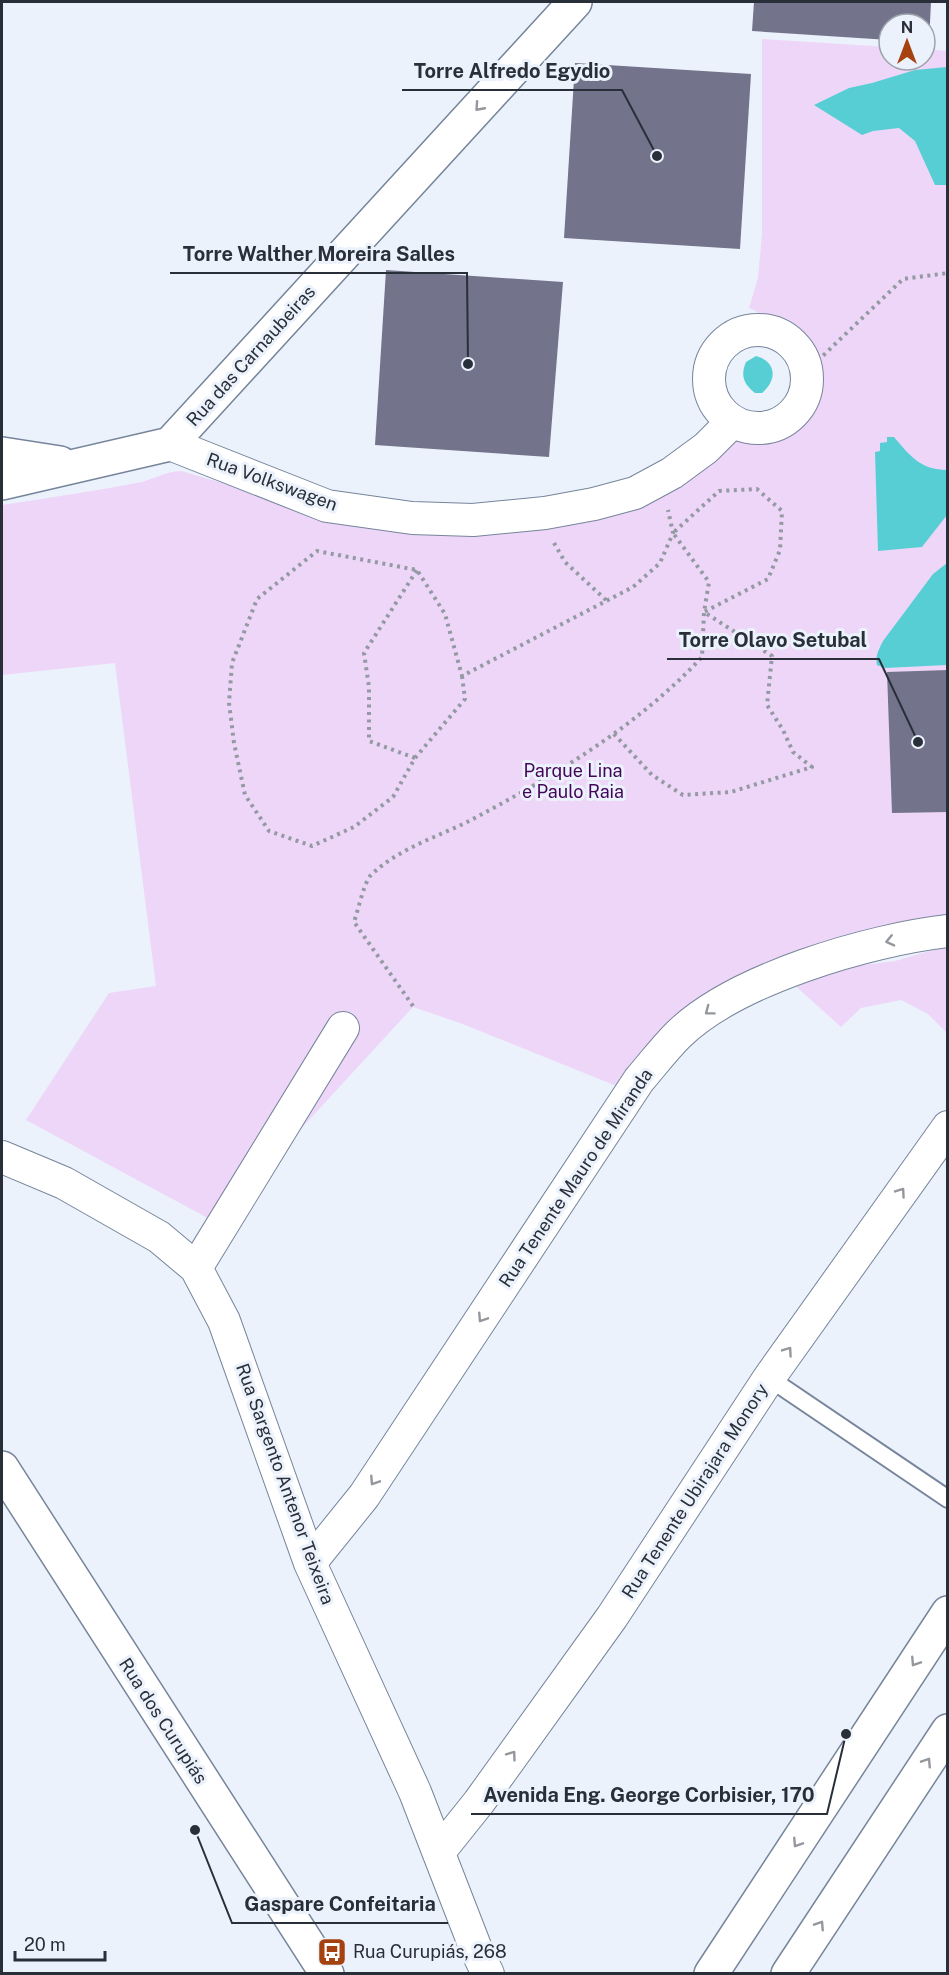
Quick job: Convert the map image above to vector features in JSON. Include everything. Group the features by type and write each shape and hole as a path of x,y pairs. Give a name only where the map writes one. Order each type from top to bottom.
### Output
{"street":[{"name":"Rua das Carnaubeiras","path":"170,444 575,2"},
{"path":"756,330 774,332 789,341 801,354 807,371 808,387 802,403 793,416 779,424 763,428 747,428 732,422 719,409 710,393 709,375 713,359 724,344 738,334 756,330"},
{"name":"Rua Volkswagen","path":"170,444 327,506 412,518 473,520 545,513 594,504 635,493 672,472 706,448 732,422"},
{"path":"2,483 170,444"},
{"path":"2,453 76,465"},
{"name":"Rua Tenente Mauro de Miranda","path":"310,1563 364,1496 639,1080 678,1034 722,1001 781,974 855,949 922,934 948,931"},
{"path":"196,1268 343,1028"},
{"name":"Rua Tenente Ubirajara Monory","path":"439,1852 479,1802 612,1617 769,1378 948,1127"},
{"name":"Rua Sargento Antenor Teixeira","path":"2,1157 64,1183 159,1237 196,1268 225,1321 310,1563 415,1792 476,1949 489,1974"},
{"name":"Rua dos Curupiás","path":"2,1468 327,1974"},
{"path":"711,1974 948,1613"},
{"path":"788,1974 948,1731"}],"lane":[{"path":"769,1378 948,1499"}],"path":[{"path":"807,371 903,279 948,273"},
{"path":"462,676 633,587 660,563 674,533 719,491 756,489 782,511 780,550 768,579 704,612"},
{"path":"413,1006 354,922 369,876 406,849 469,821 568,765 675,686 702,657 704,612 709,582 674,533 667,506"},
{"path":"554,542 565,562 607,601"},
{"path":"317,551 417,570 445,614 462,676 465,699 415,758 393,797 354,827 312,846 269,831 245,795 234,743 229,703 232,663 257,599 317,551"},
{"path":"415,758 369,741 369,687 364,653 417,570"},
{"path":"613,733 652,775 684,795 731,792 812,767 794,752 783,730 766,705 772,656 704,612"}],"green space":[{"name":"Parque Lina e Paulo Raia","path":"762,39 877,46 877,72 937,72 937,50 947,51 947,919 914,920 876,928 753,975 624,1089 460,1023 413,1007 215,1222 26,1120 109,993 156,986 115,663 2,675 2,505 142,482 181,471 267,496 548,517 732,430 764,435 782,430 800,415 806,405 812,383 809,360 804,349 794,339 749,308 758,278 762,234"},
{"path":"947,946 947,1033 928,1014 901,1000 861,1008 841,1027 791,982 832,969 895,961"}],"water":[{"path":"947,67 947,185 935,185 915,141 899,128 873,131 862,135 814,105 849,88 908,72 937,72 937,68"},
{"path":"756,356 768,362 772,372 771,382 762,393 755,393 751,390 743,376 746,362"},
{"path":"887,437 894,437 911,456 923,465 947,470 947,515 922,547 878,551 875,452 880,451 880,443 887,442"},
{"path":"947,563 947,665 885,668 877,665 877,656 883,641 933,574"}],"building":[{"path":"754,2 931,2 931,12 877,12 877,39 752,31"},
{"path":"575,63 751,74 740,249 564,238"},
{"path":"386,270 563,282 549,457 375,445"},
{"path":"948,670 948,812 892,813 887,672"}],"place":[{"name":"Torre Alfredo Egydio","path":"657,156"},
{"name":"Torre Walther Moreira Salles","path":"468,364"},
{"name":"Torre Olavo Setubal","path":"918,742"},
{"name":"Avenida Eng. George Corbisier, 170","path":"846,1734"},
{"name":"Gaspare Confeitaria","path":"195,1830"},
{"name":"Rua Curupiás, 268","path":"332,1952"}]}
